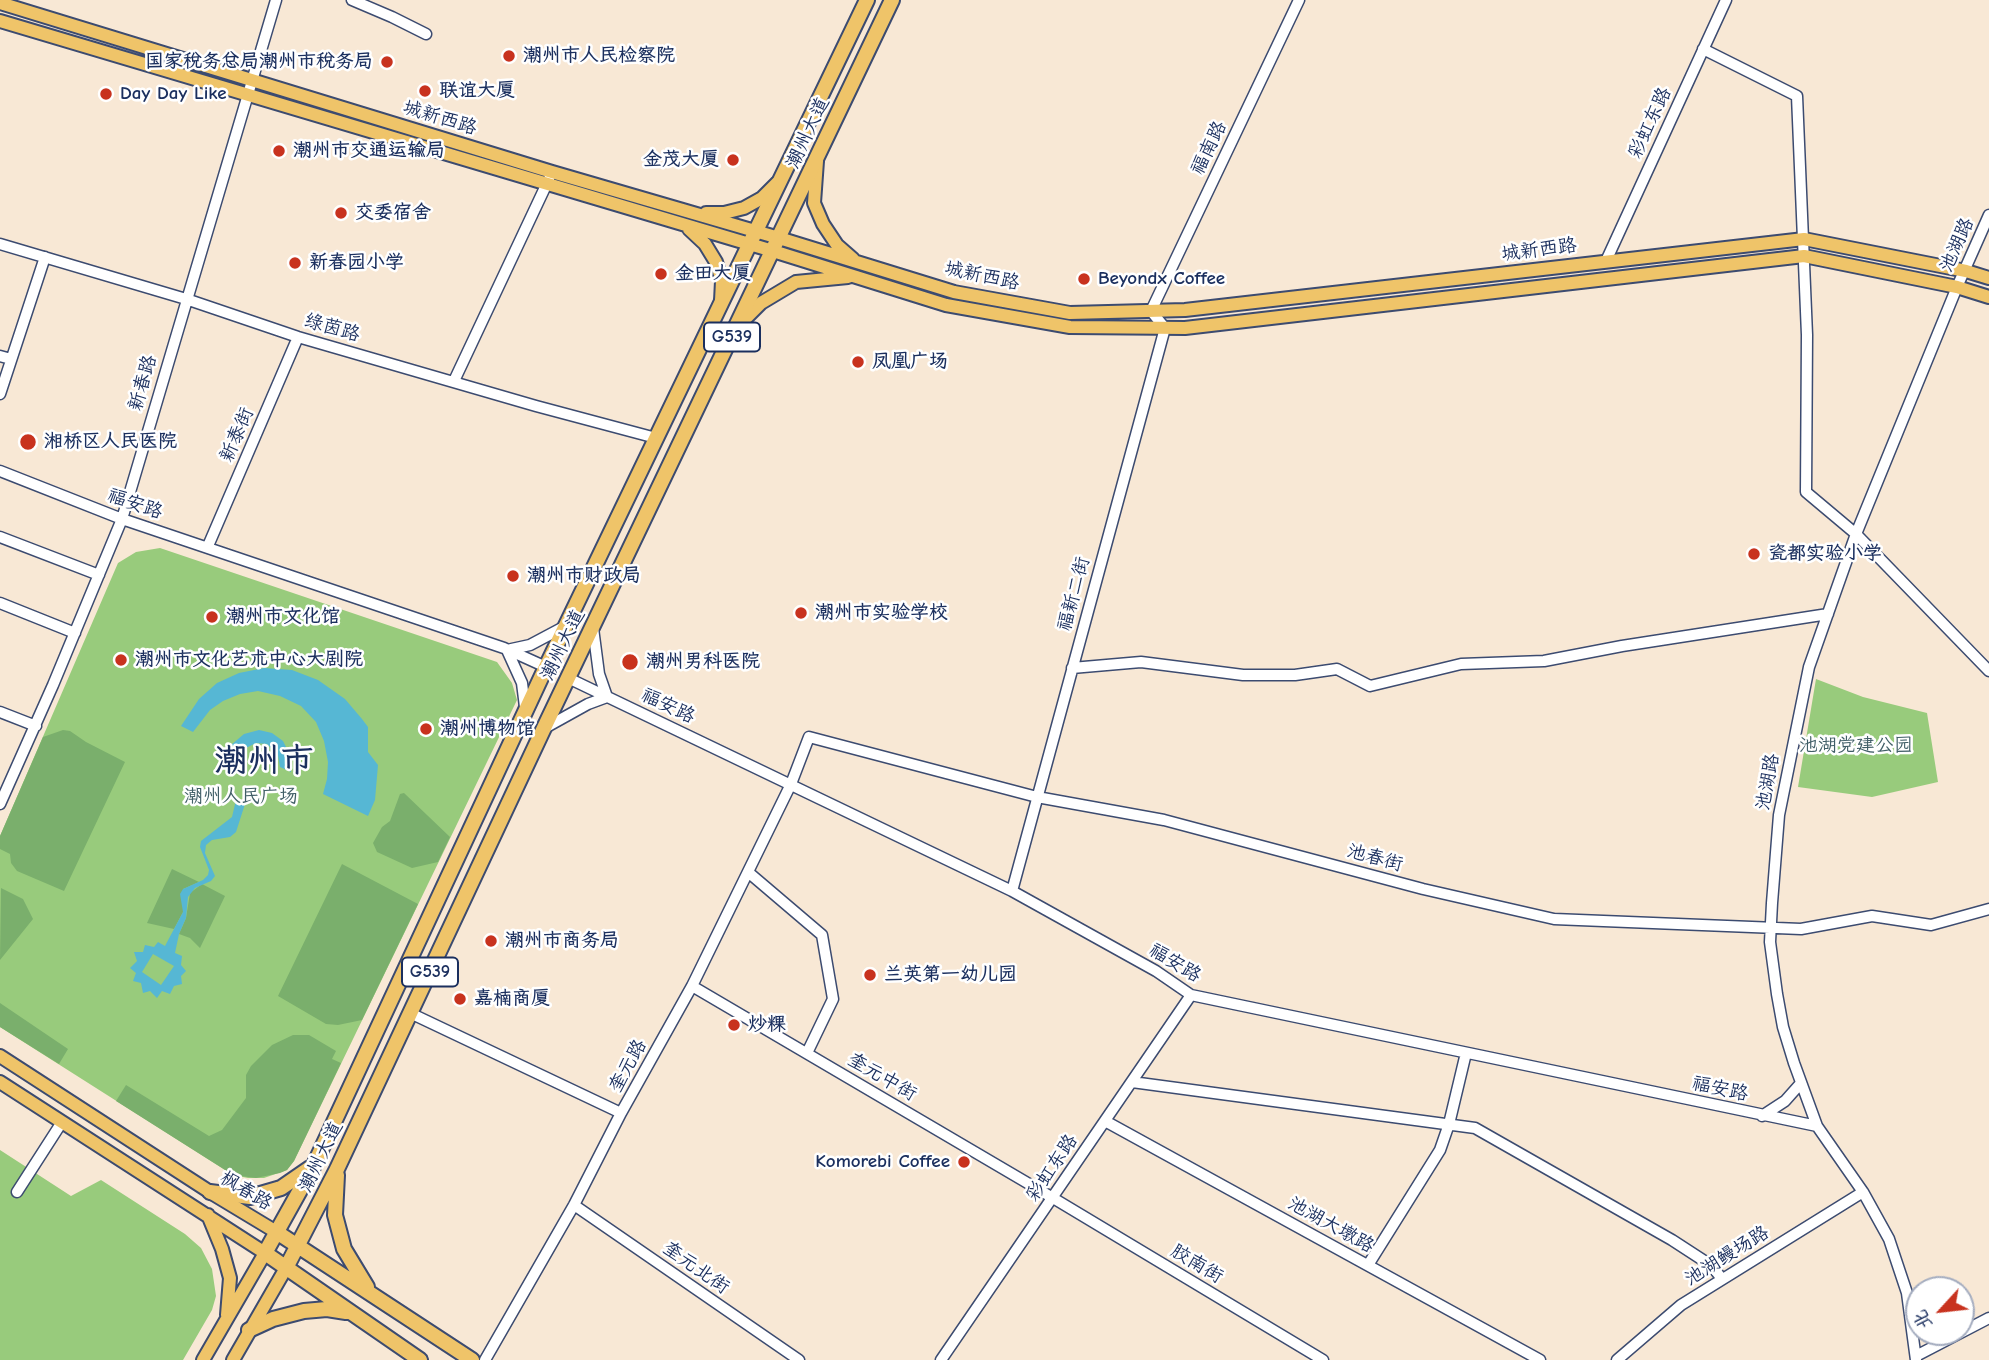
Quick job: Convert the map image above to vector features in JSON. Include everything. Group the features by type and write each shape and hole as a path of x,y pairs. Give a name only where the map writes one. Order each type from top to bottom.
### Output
{"highway":[{"name":"潮州大道","path":"265,1253 313,1165 524,714 541,665 566,626 867,0"},
{"name":"潮州大道","path":"286,1268 337,1169 543,730 892,0"},
{"path":"210,1192 250,1198 281,1188 313,1165"},
{"path":"337,1169 335,1216 344,1249 370,1291"},
{"name":"枫春路","path":"278,1233 472,1360"},
{"name":"枫春路","path":"265,1253 420,1360"},
{"path":"249,1330 273,1319 304,1311 327,1309 352,1313"}],"main road":[{"name":"城新西路","path":"0,3 253,80 687,226 856,261 954,292 1069,313 1185,310 1804,239 1966,271 1989,278"},
{"name":"城新西路","path":"0,21 247,96 549,179 694,213 753,238"},
{"path":"817,158 814,203 823,224 837,244 856,261"},
{"path":"694,213 724,213 744,208 762,198 780,181"},
{"path":"687,226 705,244 716,262 722,281 720,306"},
{"name":"城新西路","path":"776,244 855,276 946,304 1070,327 1185,328 1804,256 1957,287 1989,297"},
{"path":"738,326 761,303 796,282 855,276"},
{"name":"枫春路","path":"0,1056 278,1233"},
{"name":"枫春路","path":"0,1082 265,1253"},
{"path":"208,1214 230,1278 226,1319"},
{"path":"204,1360 265,1253"},
{"path":"233,1360 286,1268"}],"street":[{"name":"新春路","path":"0,804 36,726 122,519 275,0"},
{"path":"353,0 426,34"},
{"name":"福南路","path":"1151,311 1299,0"},
{"name":"彩虹东路","path":"1606,261 1726,0"},
{"path":"1703,49 1797,96 1807,335 1806,492 1856,534 1989,671"},
{"path":"454,381 549,179"},
{"name":"池湖路","path":"1916,1358 1907,1293 1889,1239 1863,1192 1817,1126 1801,1083 1781,1016 1770,942 1771,926 1779,815 1809,667 1856,534 1989,215"},
{"name":"绿茵路","path":"0,244 186,299 298,337 656,438"},
{"path":"0,394 45,257"},
{"path":"1151,311 1165,328"},
{"name":"福新二街","path":"1012,891 1165,328"},
{"name":"新泰街","path":"208,547 298,337"},
{"path":"0,356 11,359"},
{"name":"福安路","path":"0,471 122,519 507,650 541,665"},
{"path":"0,537 99,575"},
{"path":"0,603 75,633"},
{"path":"1072,668 1141,662 1243,675 1295,675 1337,669 1370,686 1461,664 1544,661 1828,614"},
{"path":"524,714 525,695 522,683 507,650 542,640 566,626"},
{"path":"543,730 588,704 607,697 599,674 593,626"},
{"name":"福安路","path":"568,678 1012,891 1156,971 1191,995 1817,1126"},
{"path":"0,712 36,726"},
{"name":"池春街","path":"791,784 809,737 1037,797 1164,820 1423,890 1554,919 1801,929 1872,916 1931,925 1989,909"},
{"name":"奎元路","path":"485,1360 574,1205 621,1113 692,986 791,784"},
{"path":"748,872 822,935 833,999 807,1053"},
{"name":"奎元中街","path":"692,986 1053,1198"},
{"name":"彩虹东路","path":"941,1360 1191,995"},
{"path":"410,1013 621,1113"},
{"path":"1368,1265 1440,1150 1466,1053"},
{"path":"1132,1082 1475,1128 1672,1240 1712,1266 1722,1279"},
{"path":"1762,1116 1785,1101 1801,1083"},
{"name":"池湖大墩路","path":"1105,1121 1540,1360"},
{"path":"17,1192 62,1122"},
{"name":"池湖鳗场路","path":"1618,1360 1681,1305 1863,1192"},
{"name":"胶南街","path":"1053,1198 1323,1360"},
{"name":"奎元北街","path":"574,1205 799,1360"},
{"path":"1916,1358 1989,1318"}],"green space":[{"name":"潮州人民广场","path":"160,548 497,662 512,683 517,700 294,1161 287,1170 264,1178 233,1175 0,1027 0,836 118,563 136,552"},
{"name":"池湖党建公园","path":"1816,679 1863,697 1927,713 1938,782 1872,797 1798,787"},
{"path":"63,730 70,731 125,762 64,891 17,871 11,863 10,854 0,849 0,836 43,737"},
{"path":"404,793 450,837 438,862 412,868 377,852 373,843 382,827 390,821 400,794"},
{"path":"342,864 418,904 362,1020 338,1025 326,1024 278,996"},
{"path":"172,869 199,882 183,889 183,912 174,929 147,923"},
{"path":"202,884 225,896 200,948 190,938 179,934 186,918 190,893"},
{"path":"1,888 23,899 33,919 0,960"},
{"path":"0,1003 68,1049 59,1064 0,1027"},
{"path":"293,1035 309,1035 336,1051 332,1059 341,1063 294,1161 287,1170 280,1173 256,1178 233,1175 116,1101 126,1085 209,1136 222,1130 246,1098 246,1075 251,1066 272,1045"},
{"path":"0,1150 71,1196 101,1180 185,1234 201,1248 212,1269 216,1296 212,1310 183,1360 0,1360"}],"water":[{"path":"264,668 292,670 318,680 345,699 368,727 368,752 378,765 375,800 368,816 323,794 328,762 324,741 316,722 301,706 280,696 258,691 240,694 210,710 193,732 181,726 199,699 217,683 239,673"},
{"path":"259,730 272,733 283,741 291,757 291,772 280,767 278,755 267,744 256,743 242,750 231,745 244,734"},
{"path":"236,800 245,804 236,832 230,837 212,840 206,845 205,853 215,876 211,881 195,888 188,897 186,918 175,953 182,956 181,965 186,971 181,976 182,984 174,986 170,994 162,991 157,998 150,991 143,993 141,983 133,981 136,973 130,968 137,961 134,952 143,952 145,945 154,947 158,942 165,946 183,912 180,894 183,889 208,875 209,870 200,847 201,841 232,817","holes":["153,954 174,966 161,985 142,972"]}],"place":[{"name":"潮州市人民检察院","path":"509,56"},
{"name":"国家税务总局潮州市税务局","path":"387,62"},
{"name":"联谊大厦","path":"425,91"},
{"name":"Day Day Like","path":"106,94"},
{"name":"潮州市交通运输局","path":"279,151"},
{"name":"金茂大厦","path":"733,160"},
{"name":"交委宿舍","path":"341,213"},
{"name":"新春园小学","path":"295,263"},
{"name":"金田大厦","path":"661,274"},
{"name":"Beyondx Coffee","path":"1084,279"},
{"name":"凤凰广场","path":"858,362"},
{"name":"湘桥区人民医院","path":"28,442"},
{"name":"瓷都实验小学","path":"1754,554"},
{"name":"潮州市财政局","path":"513,576"},
{"name":"潮州市实验学校","path":"801,613"},
{"name":"潮州市文化馆","path":"212,617"},
{"name":"潮州市文化艺术中心大剧院","path":"121,660"},
{"name":"潮州男科医院","path":"630,662"},
{"name":"潮州博物馆","path":"426,729"},
{"name":"潮州市商务局","path":"491,941"},
{"name":"兰英第一幼儿园","path":"870,975"},
{"name":"嘉楠商厦","path":"460,999"},
{"name":"炒粿","path":"734,1025"},
{"name":"Komorebi Coffee","path":"964,1162"}],"district":[{"name":"潮州市","path":"264,762"}]}
